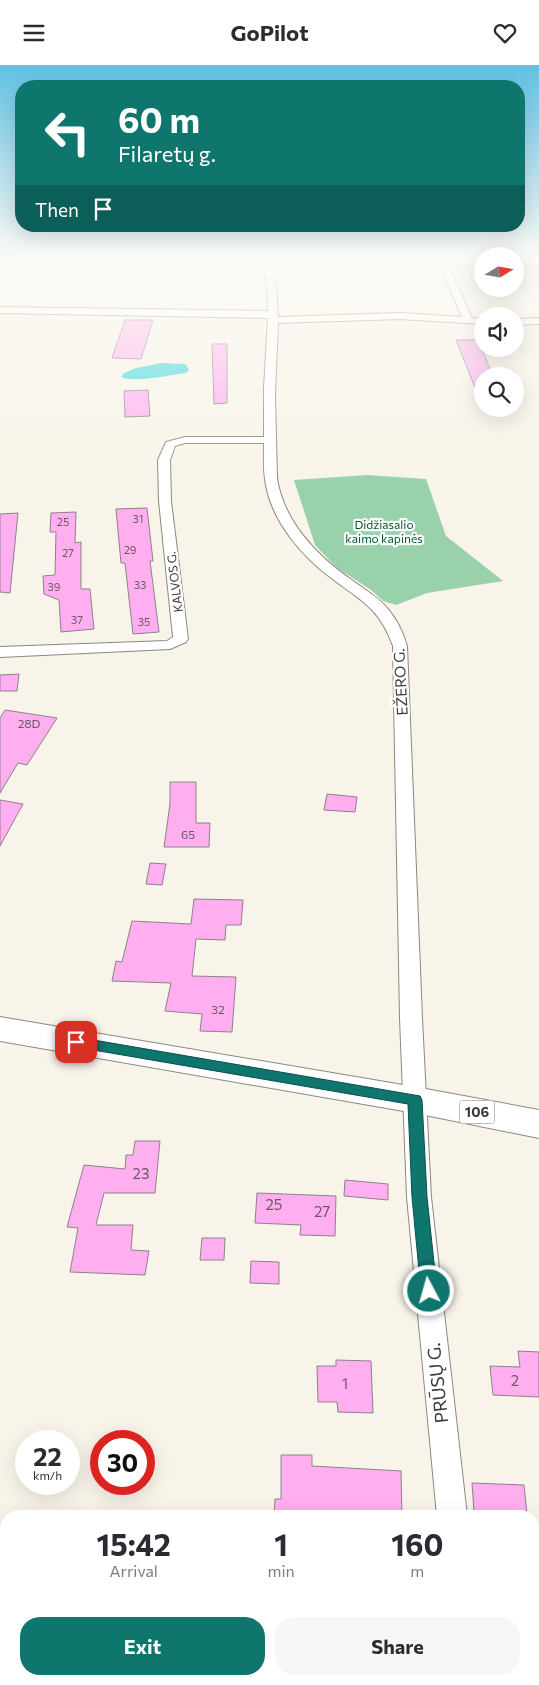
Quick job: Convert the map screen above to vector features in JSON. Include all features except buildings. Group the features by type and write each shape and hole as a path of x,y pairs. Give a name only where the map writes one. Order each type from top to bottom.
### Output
{"main road":[{"name":"106","path":"0,1029 415,1100 539,1124"}],"street":[{"name":"EŽERO G.","path":"272,332 270,474 273,491 281,509 301,540 316,558 334,574 376,603 385,612 396,631 400,646 415,1100"},
{"name":"KALVOS G.","path":"0,652 170,645 182,639 165,501 164,461 170,444 185,440 270,441"},
{"name":"PRŪSŲ G.","path":"415,1100 420,1197 451,1510"}],"green space":[{"name":"Didžiasalio kaimo kapinės","path":"367,475 426,479 446,536 503,581 427,593 396,605 383,601 371,590 336,567 315,545 294,480"}],"water":[{"path":"162,363 186,364 189,370 186,373 152,378 127,379 121,377 124,373 136,368"}],"route":[{"path":"76,1042 415,1100 420,1197 429,1291"}]}
